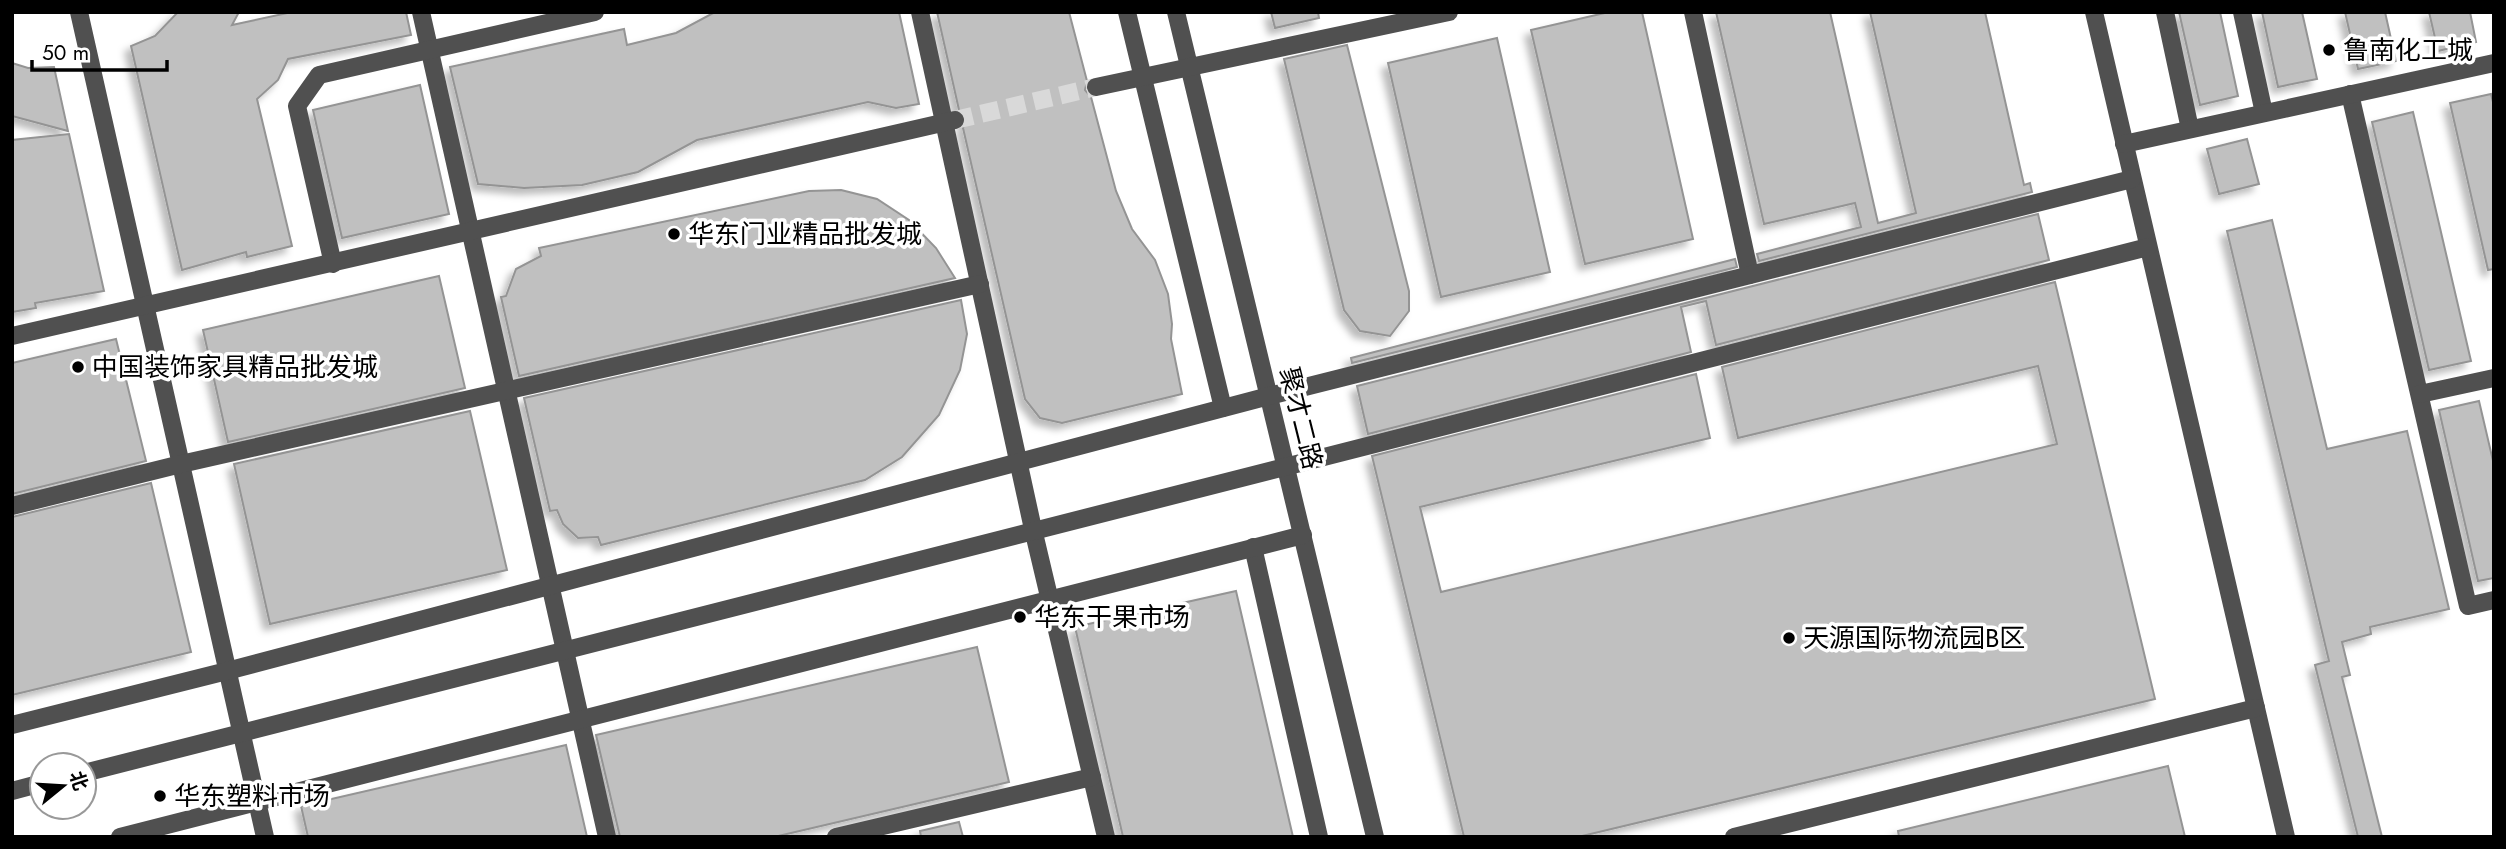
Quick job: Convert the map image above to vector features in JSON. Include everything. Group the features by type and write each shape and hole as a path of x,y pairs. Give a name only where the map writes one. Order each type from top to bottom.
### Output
{"street":[{"path":"79,12 265,837"},
{"path":"421,12 607,837"},
{"path":"333,264 297,106 318,75 595,12"},
{"path":"919,12 950,121 1018,461 1106,837"},
{"path":"1126,12 1223,408"},
{"name":"聚才二路","path":"1176,12 1375,837"},
{"path":"1096,88 1449,12"},
{"path":"1693,12 1750,275"},
{"path":"2094,12 2286,837"},
{"path":"2165,12 2190,129"},
{"path":"2242,12 2264,113"},
{"path":"2124,144 2494,63"},
{"path":"2350,94 2468,606 2494,600"},
{"path":"12,336 472,233 950,121"},
{"path":"12,725 227,671 1269,396 2132,179"},
{"path":"98,768 2148,247"},
{"path":"12,506 181,464 981,284"},
{"path":"2420,394 2494,378"},
{"path":"120,837 581,717 1303,535"},
{"path":"1253,547 1320,837"},
{"path":"1734,837 2256,708"},
{"path":"836,837 1092,777"}],"building":[{"path":"178,12 239,12 232,25 292,12 406,12 411,35 288,59 278,80 257,99 292,246 247,257 246,252 182,270 131,46 155,36"},
{"path":"715,12 899,12 919,104 896,108 868,102 697,140 638,172 582,185 524,188 478,184 450,67 624,29 627,45 676,33"},
{"path":"937,12 1069,12 1087,81 1085,90 1091,97 1116,191 1132,229 1155,260 1168,294 1171,339 1182,394 1062,423 1040,418 1025,399 963,128 966,118 959,110"},
{"path":"1271,12 1318,12 1319,18 1275,28"},
{"path":"1609,12 1642,12 1693,239 1585,264 1531,30"},
{"path":"1716,12 1830,12 1878,223 1916,213 1870,12 1985,12 2024,185 2030,183 2032,192 1759,261 1757,254 1861,227 1855,203 1764,224"},
{"path":"2179,12 2220,12 2238,96 2200,105"},
{"path":"2262,12 2302,12 2317,79 2278,87"},
{"path":"2345,12 2385,12 2396,61 2358,69"},
{"path":"2429,12 2470,12 2476,42 2438,51"},
{"path":"1497,38 1550,272 1441,297 1388,63"},
{"path":"1347,45 1409,291 1409,311 1390,336 1360,331 1344,310 1284,59"},
{"path":"12,63 28,68 54,67 68,131 12,116"},
{"path":"420,85 449,214 342,238 313,110"},
{"path":"2491,94 2494,106 2494,269 2488,270 2450,103"},
{"path":"2413,112 2471,361 2429,370 2372,122"},
{"path":"69,134 104,291 35,303 36,308 12,312 12,140"},
{"path":"2247,139 2259,184 2219,194 2207,149"},
{"path":"841,190 877,199 909,220 936,248 955,278 519,376 501,297 506,296 516,269 541,256 539,248 809,191"},
{"path":"2038,214 2049,260 1716,345 1706,301 1681,307 1691,352 1368,434 1357,386"},
{"path":"2272,220 2327,449 2407,431 2449,609 2370,627 2371,634 2342,642 2350,675 2342,677 2382,837 2358,837 2315,665 2329,661 2227,231"},
{"path":"1735,259 1737,267 1352,363 1351,358"},
{"path":"439,276 465,388 228,442 203,330"},
{"name":"天源国际物流园B区","path":"2055,282 2155,699 1578,837 1464,837 1372,456 1696,374 1710,438 1420,507 1441,592 2057,444 2038,366 1738,438 1722,367"},
{"path":"961,300 967,334 960,370 939,415 902,457 865,480 601,545 598,537 578,538 563,524 557,510 550,511 524,398"},
{"path":"116,339 146,461 12,494 12,363"},
{"path":"2479,401 2494,465 2494,578 2478,581 2439,410"},
{"path":"470,411 507,570 270,624 234,464"},
{"path":"151,483 191,652 12,695 12,517"},
{"path":"1236,591 1293,837 1123,837 1075,627"},
{"path":"977,647 1009,782 774,837 620,837 596,735"},
{"path":"566,745 587,837 308,837 301,806"},
{"path":"2168,766 2185,837 1899,837 1898,831"},
{"path":"959,822 963,837 921,837 920,831"}],"tunnel":[{"path":"955,120 1096,87"}],"place":[{"name":"鲁南化工城","path":"2329,50"},
{"name":"华东门业精品批发城","path":"674,234"},
{"name":"中国装饰家具精品批发城","path":"78,367"},
{"name":"华东干果市场","path":"1020,617"},
{"name":"天源国际物流园B区","path":"1789,638"},
{"name":"华东塑料市场","path":"160,796"}]}
